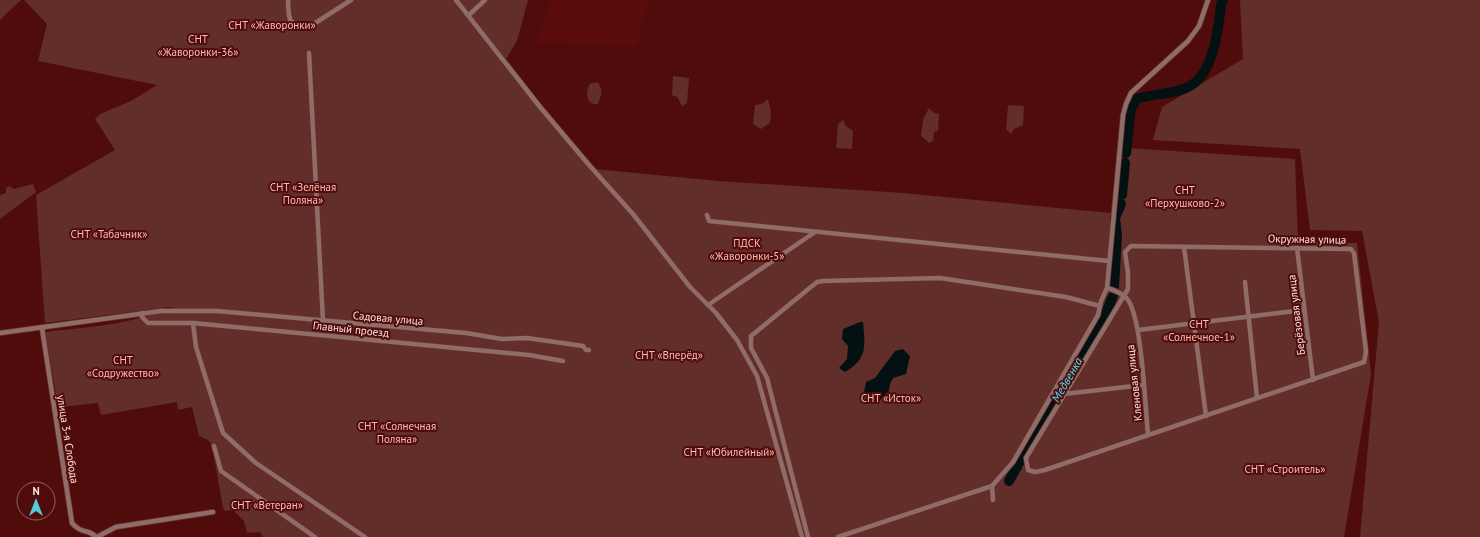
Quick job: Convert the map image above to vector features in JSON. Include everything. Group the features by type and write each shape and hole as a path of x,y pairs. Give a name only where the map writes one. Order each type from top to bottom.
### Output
{"street":[{"path":"288,0 289,19 295,26 309,27 319,22 351,0"},
{"path":"456,0 540,107 633,214 690,287 708,305 737,340 755,372 802,537"},
{"path":"469,15 485,0"},
{"path":"838,537 992,486 1013,462 1098,315 1107,288 1123,116 1126,104 1131,94 1188,41 1199,26 1208,0"},
{"path":"309,53 323,321"},
{"path":"707,215 709,221 1109,261"},
{"path":"708,305 815,232"},
{"name":"Окружная улица","path":"1131,246 1184,247 1351,249 1354,253 1365,345 1364,362 1045,470 1035,472 1028,470 1026,458 1128,288 1125,252 1127,248 1131,246"},
{"path":"1184,247 1206,416"},
{"name":"Берёзовая улица","path":"1297,248 1313,380"},
{"path":"808,537 766,378 751,348 750,340 751,336 817,282 940,278 1066,297 1100,306"},
{"path":"1244,282 1257,398"},
{"path":"1107,288 1124,295"},
{"name":"Кленовая улица","path":"1124,295 1131,305 1138,330 1148,434"},
{"name":"Садовая улица","path":"0,333 183,310 217,311 466,333 502,339 527,338 583,346 586,350 589,350"},
{"path":"1138,330 1304,310"},
{"name":"Главный проезд","path":"142,314 142,317 148,323 193,323 529,355 563,361"},
{"path":"193,323 196,347 223,433 256,463 365,537"},
{"name":"улица 3-я Слобода","path":"42,328 72,522 78,530 93,533 97,537 116,527 213,512"},
{"path":"1064,394 1143,385"},
{"path":"214,446 221,471 315,537"},
{"path":"992,486 994,500"}],"shaded area":[{"path":"550,0 648,0 637,46 537,43"},
{"path":"863,322 863,351 858,362 845,372 839,368 847,359 848,346 842,339 843,329"},
{"path":"903,349 910,356 906,374 893,378 889,391 880,400 864,392 866,382 875,378 895,351"}],"green space":[{"path":"0,0 21,0 0,20"},
{"path":"24,0 528,0 517,41 506,59 594,169 718,181 903,193 1121,214 1128,148 1295,159 1298,242 1357,243 1371,374 1344,537 263,537 260,532 247,533 244,521 233,510 225,511 223,508 212,445 208,440 199,436 192,407 178,410 177,402 101,415 98,403 61,407 58,405 45,332 109,324 150,315 178,312 182,310 169,307 45,323 36,195 115,150 95,119 100,114 131,101 157,85 38,61 47,24"},
{"path":"1240,0 1480,0 1480,537 1360,537 1379,322 1362,231 1310,230 1300,149 1153,140 1162,107 1243,59"},
{"path":"673,76 689,78 687,103 682,106 677,97 672,95"},
{"path":"597,82 601,87 601,93 598,104 594,104 589,100 587,90 590,84"},
{"path":"768,99 771,112 770,123 761,129 753,124 755,105 762,104"},
{"path":"1008,105 1024,106 1023,125 1014,129 1011,134 1006,129"},
{"path":"929,108 934,113 939,114 938,131 934,132 933,141 929,143 921,136 923,119"},
{"path":"843,120 846,126 853,131 852,149 836,148 838,124"},
{"path":"33,184 36,192 0,219 0,195 6,193 6,188 9,186 14,189"}],"waterway":[{"name":"Медвенка","path":"1126,153 1131,108 1137,99 1182,90 1197,81 1204,72 1209,62 1216,39 1223,0"},
{"name":"Медвенка","path":"1122,195 1125,163"},
{"name":"Медвенка","path":"1114,287 1117,236 1115,218 1121,204"},
{"name":"Медвенка","path":"1019,463 1104,317 1113,296"},
{"name":"Медвенка","path":"1009,481 1017,467"}],"park label":[{"name":"СНТ «Жаворонки»","path":"272,25"},
{"name":"СНТ «Жаворонки-36»","path":"198,45"},
{"name":"СНТ «Зелёная Поляна»","path":"303,193"},
{"name":"СНТ «Перхушково-2»","path":"1185,196"},
{"name":"СНТ «Табачник»","path":"109,234"},
{"name":"ПДСК «Жаворонки-5»","path":"747,249"},
{"name":"СНТ «Солнечное-1»","path":"1199,330"},
{"name":"СНТ «Вперёд»","path":"669,355"},
{"name":"СНТ «Содружество»","path":"123,366"},
{"name":"СНТ «Исток»","path":"891,398"},
{"name":"СНТ «Солнечная Поляна»","path":"397,432"},
{"name":"СНТ «Юбилейный»","path":"729,452"},
{"name":"СНТ «Строитель»","path":"1285,469"},
{"name":"СНТ «Ветеран»","path":"267,505"}]}
